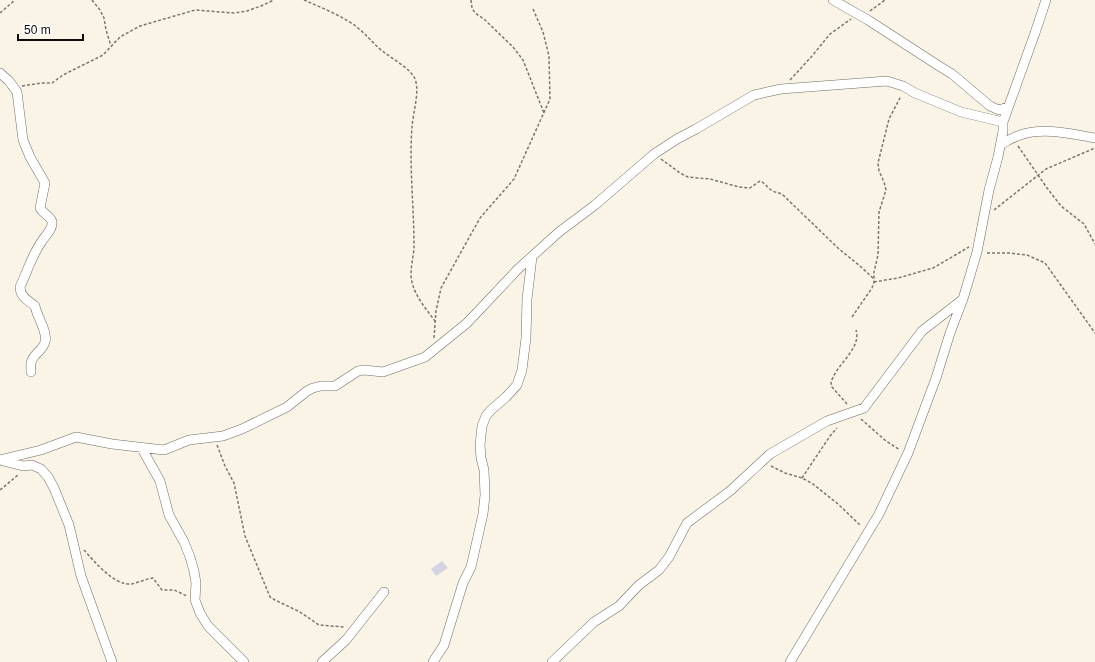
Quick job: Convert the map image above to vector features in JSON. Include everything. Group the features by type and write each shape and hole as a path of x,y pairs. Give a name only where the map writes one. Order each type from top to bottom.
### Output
{"street":[{"path":"833,0 952,74 990,106 999,110 1008,107"},
{"path":"790,662 879,514 890,494 908,453 963,299 977,252 983,218 1001,144 1003,122 1046,0"},
{"path":"0,73 15,88 18,100 22,140 30,157 46,183 40,208 52,222 51,227 39,244 20,287 20,291 27,301 36,306 37,315 42,324 45,337 43,347 32,358 31,372"},
{"path":"0,460 41,450 76,437 112,444 164,450 189,440 230,434 286,407 307,390 321,386 335,386 358,371 364,370 383,372 425,357 467,323 489,298 559,232 595,205 654,154 676,139 754,96 780,89 887,81 903,86 915,93 961,112 1003,122"},
{"path":"1001,144 1012,138 1032,132 1048,131 1095,138"},
{"path":"433,662 444,645 463,583 471,567 483,514 485,496 484,470 480,445 482,426 486,416 491,410 517,385 522,370 526,338 527,299 532,257"},
{"path":"552,662 594,622 619,606 639,585 660,570 669,557 687,523 730,491 775,450 827,421 861,410 866,406 922,332 963,299"},
{"path":"141,447 160,481 169,515 184,542 190,557 196,583 195,600 200,613 208,626 244,662"},
{"path":"0,460 23,466 32,465 41,469 54,488 69,525 81,576 112,662"},
{"path":"322,662 346,640 384,592"}],"path":[{"path":"0,13 15,0"},
{"path":"92,0 102,14 111,46"},
{"path":"15,88 32,84 52,83 63,75 103,55 120,37 140,26 194,10 234,13 261,6 274,0"},
{"path":"304,0 328,11 358,28 373,44 410,72 415,80 416,87 411,152 414,242 411,281 415,292 435,321"},
{"path":"471,0 474,13 484,19 513,47 523,60 544,113"},
{"path":"780,89 812,56 830,34 858,15 870,11 885,0"},
{"path":"433,350 438,297 441,288 480,218 514,179 550,99 549,56 543,32 532,9"},
{"path":"852,317 872,288 874,281 874,272 878,255 879,212 886,190 879,171 878,163 889,119 901,96 903,86"},
{"path":"1012,138 1037,175 1061,206 1084,224 1095,244"},
{"path":"983,218 1037,175 1051,166 1095,148"},
{"path":"654,154 688,177 710,178 739,187 750,188 760,181 762,182 771,190 779,192 784,196 835,245 860,266 874,281"},
{"path":"874,281 898,278 933,268 959,254 980,238"},
{"path":"977,252 1026,255 1045,263 1095,333"},
{"path":"856,330 858,337 856,343 840,365 831,383 832,387 852,412 886,441 908,453"},
{"path":"802,478 830,436 852,412"},
{"path":"214,437 224,466 234,483 245,536 270,597 300,612 319,625 356,628"},
{"path":"762,461 782,472 802,478 813,484 838,504 867,532"},
{"path":"0,490 32,465"},
{"path":"71,535 93,560 118,582 132,584 153,578 162,590 174,590 195,600"}],"building":[{"path":"442,561 448,568 436,576 431,569"}]}
